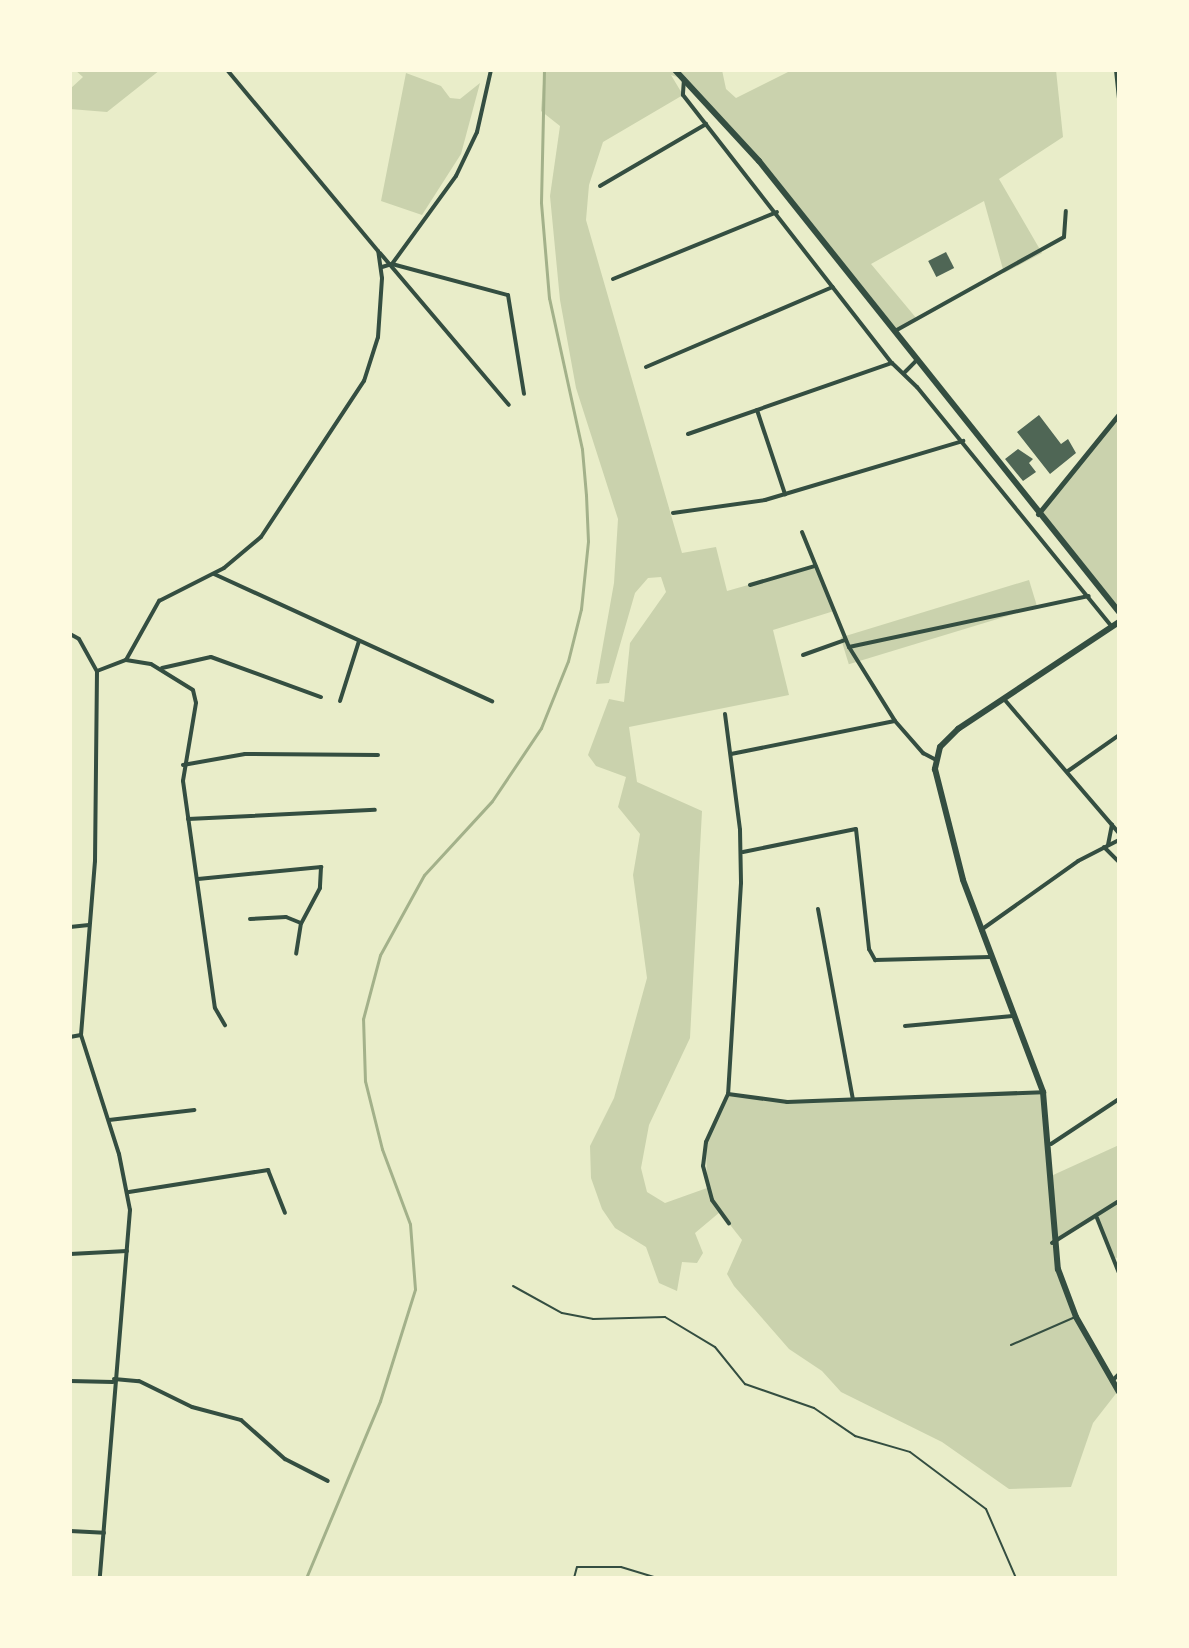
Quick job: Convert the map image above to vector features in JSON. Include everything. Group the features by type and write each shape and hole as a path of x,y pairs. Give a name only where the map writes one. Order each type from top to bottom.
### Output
{"main road":[{"path":"675,70 759,161 915,362 1119,612"},
{"path":"1119,622 958,729 936,760 949,838 980,931 1043,1092 1051,1144 1052,1243 1076,1317 1119,1392"}],"street":[{"path":"227,70 509,405"},
{"path":"392,264 470,150 491,70"},
{"path":"1116,70 1119,101"},
{"path":"684,79 683,95 892,363 963,441 1112,627"},
{"path":"600,186 706,124"},
{"path":"893,332 1064,237 1066,211"},
{"path":"613,279 777,212"},
{"path":"126,660 159,601 214,574 261,537 364,381 380,323 382,267 378,251"},
{"path":"382,267 392,264 508,295 524,394"},
{"path":"646,367 833,287"},
{"path":"904,373 915,362"},
{"path":"688,434 892,363"},
{"path":"757,410 785,494"},
{"path":"1038,514 1119,414"},
{"path":"673,513 785,494 963,441"},
{"path":"802,532 849,647 895,721 923,753 936,760"},
{"path":"750,585 815,566"},
{"path":"214,574 492,701"},
{"path":"849,647 1089,596"},
{"path":"70,634 79,639 97,671 95,861 81,1035 129,1192 127,1251 100,1578"},
{"path":"803,655 845,640"},
{"path":"340,701 359,641"},
{"path":"160,669 211,657 321,697"},
{"path":"97,671 126,660 160,669 193,690 196,703 183,765 188,819 215,1008 225,1025"},
{"path":"1004,699 1119,833"},
{"path":"725,714 742,852 728,1094 706,1142 703,1166 712,1200 729,1223"},
{"path":"731,754 895,721"},
{"path":"1068,771 1119,735"},
{"path":"183,765 245,754 378,755"},
{"path":"188,819 375,810"},
{"path":"1106,846 1112,824"},
{"path":"742,852 856,829 872,958 891,963 990,957"},
{"path":"980,931 1119,840"},
{"path":"1106,846 1119,862"},
{"path":"198,879 321,867 320,888 301,923 296,954"},
{"path":"818,909 853,1099"},
{"path":"250,919 286,917 301,923"},
{"path":"70,927 89,925"},
{"path":"905,1026 1013,1016"},
{"path":"70,1037 81,1035"},
{"path":"728,1094 758,1102 1043,1092"},
{"path":"1051,1144 1119,1099"},
{"path":"109,1120 194,1110"},
{"path":"129,1192 268,1170 285,1213"},
{"path":"1052,1243 1097,1218 1119,1201"},
{"path":"1097,1218 1119,1273"},
{"path":"70,1254 127,1251"},
{"path":"1112,1381 1119,1374"},
{"path":"70,1381 139,1381 192,1407 241,1420 285,1459 328,1481"},
{"path":"70,1531 104,1533"}],"lane":[{"path":"1011,1345 1076,1317"}],"path":[{"path":"513,1286 562,1313 593,1319 665,1317 715,1347 745,1384 814,1408 855,1436 910,1452 986,1509 1016,1578"},
{"path":"574,1578 577,1567 621,1567 656,1578"}],"green space":[{"path":"75,70 160,70 107,112 70,109 70,89 83,77"},
{"path":"544,70 722,70 726,89 736,98 792,70 1056,70 1063,137 999,179 1042,253 1004,273 984,201 871,264 917,319 893,332 759,161 686,80 671,75 683,95 603,142 589,185 586,220 682,553 716,547 727,591 815,566 834,611 773,630 789,695 629,727 637,782 702,811 690,1038 649,1125 641,1168 647,1192 665,1203 707,1188 706,1142 728,1094 787,1102 1043,1092 1051,1176 1119,1145 1119,1257 1113,1259 1097,1218 1052,1243 1067,1294 1118,1391 1093,1423 1071,1487 1009,1489 942,1442 841,1392 822,1371 789,1349 734,1286 727,1274 742,1240 720,1212 695,1233 703,1253 697,1263 682,1262 677,1291 659,1283 646,1247 615,1228 602,1209 591,1178 590,1146 614,1098 647,978 633,875 640,834 618,807 626,777 596,766 588,755 609,699 624,702 630,643 666,592 661,577 648,578 635,593 609,683 596,684 614,583 618,519 576,388 560,300 550,196 560,126 541,111"},
{"path":"406,73 441,86 450,98 460,99 480,83 461,154 422,215 381,201"},
{"path":"1119,414 1119,612 1038,514"},
{"path":"1029,580 1037,607 849,664 841,638"}],"building":[{"path":"946,252 954,268 936,277 928,261"},
{"path":"1039,415 1061,444 1068,439 1076,453 1050,474 1017,432"},
{"path":"1018,449 1033,459 1029,463 1036,472 1023,481 1005,459"}],"waterway":[{"path":"306,1578 380,1401 415,1289 410,1224 382,1149 365,1081 363,1019 380,955 424,875 492,801 541,728 568,661 581,609 588,541 586,495 582,449 549,298 541,202 544,70"}]}
